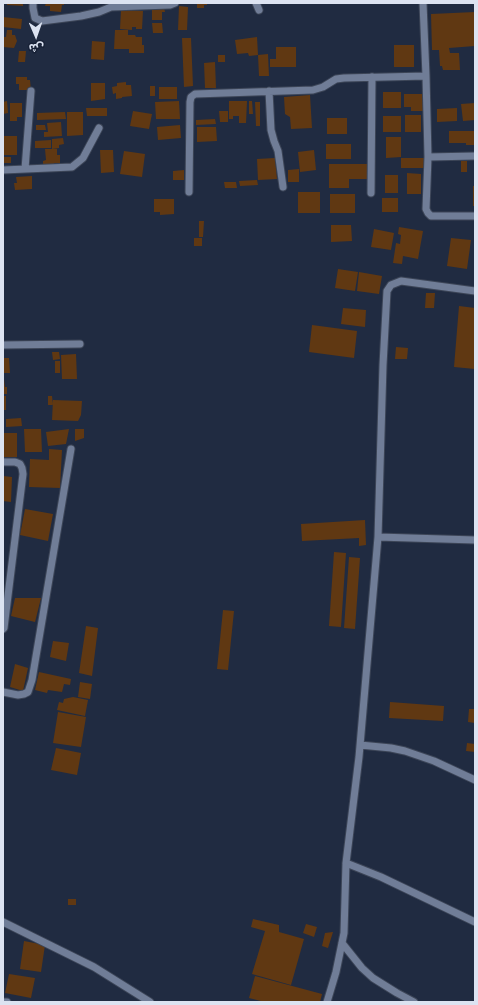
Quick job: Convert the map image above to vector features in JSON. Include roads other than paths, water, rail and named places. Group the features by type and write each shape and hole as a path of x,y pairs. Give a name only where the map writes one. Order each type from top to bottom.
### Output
{"street":[{"path":"33,3 35,18 42,21 99,12 111,5 170,5 174,3"},
{"path":"256,3 259,10"},
{"path":"423,3 428,158 426,208 431,216 475,216"},
{"path":"189,192 191,97 195,94 313,90 323,87 336,79 344,78 426,76"},
{"path":"371,193 372,77"},
{"path":"26,169 31,91"},
{"path":"269,91 271,130 278,151 283,187"},
{"path":"3,170 72,167 82,158 99,128"},
{"path":"428,158 475,156"},
{"path":"327,1002 344,933 346,863 360,745 378,537 383,365 387,291 392,285 401,281 475,291"},
{"path":"3,345 80,344"},
{"path":"3,692 18,695 24,694 28,692 32,680 71,449"},
{"path":"3,462 15,462 20,464 23,474 3,629"},
{"path":"378,537 475,540"},
{"path":"360,745 405,751 434,761 475,780"},
{"path":"346,863 381,877 475,922"},
{"path":"3,922 94,967 150,1002"},
{"path":"342,943 362,968 373,978 414,1002"}]}
